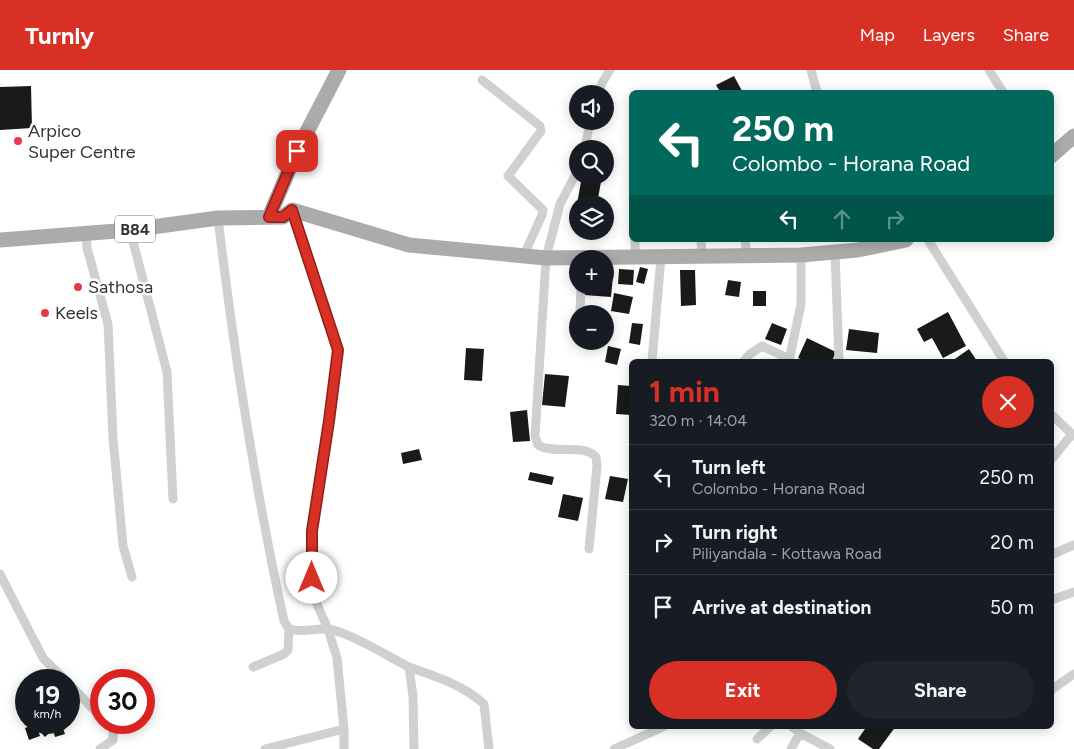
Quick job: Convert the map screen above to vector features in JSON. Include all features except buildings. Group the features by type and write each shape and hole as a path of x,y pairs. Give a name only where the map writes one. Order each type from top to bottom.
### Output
{"main road":[{"path":"269,217 297,151 339,70"},
{"path":"1054,153 1074,136"},
{"path":"292,210 409,245 486,251 523,257 569,258"},
{"name":"B84","path":"0,240 130,230 218,218 283,217 292,210"},
{"path":"614,257 801,256 835,252 857,245 886,242"}],"street":[{"path":"601,85 610,70"},
{"path":"811,70 816,90"},
{"path":"989,70 1002,90"},
{"path":"482,80 540,126 541,131 508,176 543,210 523,257"},
{"path":"570,185 560,204 546,258 535,436 538,445 546,449 589,451 596,457 597,466 589,549"},
{"path":"292,210 338,350 312,531 312,593 328,629 337,658 344,729 344,749"},
{"path":"218,218 234,346 263,527 284,622 289,629 298,632 328,629 346,635 409,668 438,677 475,696 484,704 489,749"},
{"path":"130,230 167,372 173,499"},
{"path":"86,234 87,248 108,324 113,438 122,537 132,577"},
{"path":"635,242 635,257"},
{"path":"701,242 702,256"},
{"path":"745,242 747,256"},
{"path":"929,242 1003,359"},
{"path":"835,252 838,359"},
{"path":"789,359 801,304 801,256"},
{"path":"652,359 662,257"},
{"path":"746,359 762,346 787,359"},
{"path":"1054,418 1073,435 1054,457"},
{"path":"1054,554 1074,545"},
{"path":"0,574 43,658 54,669"},
{"path":"1054,599 1074,592"},
{"path":"253,667 284,654 288,650 289,629"},
{"path":"409,668 414,696 414,749"},
{"path":"1054,688 1074,674"},
{"path":"80,695 90,706"},
{"path":"265,749 344,729"},
{"path":"614,749 658,729"},
{"path":"757,739 767,729"},
{"path":"795,729 830,749"},
{"path":"792,749 800,733"},
{"path":"100,749 112,740 113,734"}],"place":[{"name":"Arpico Super Centre","path":"18,141"},
{"name":"Sathosa","path":"78,287"},
{"name":"Keels","path":"45,313"}],"route":[{"path":"297,151 269,217 283,217 292,210 338,350 312,531 312,578"}]}
